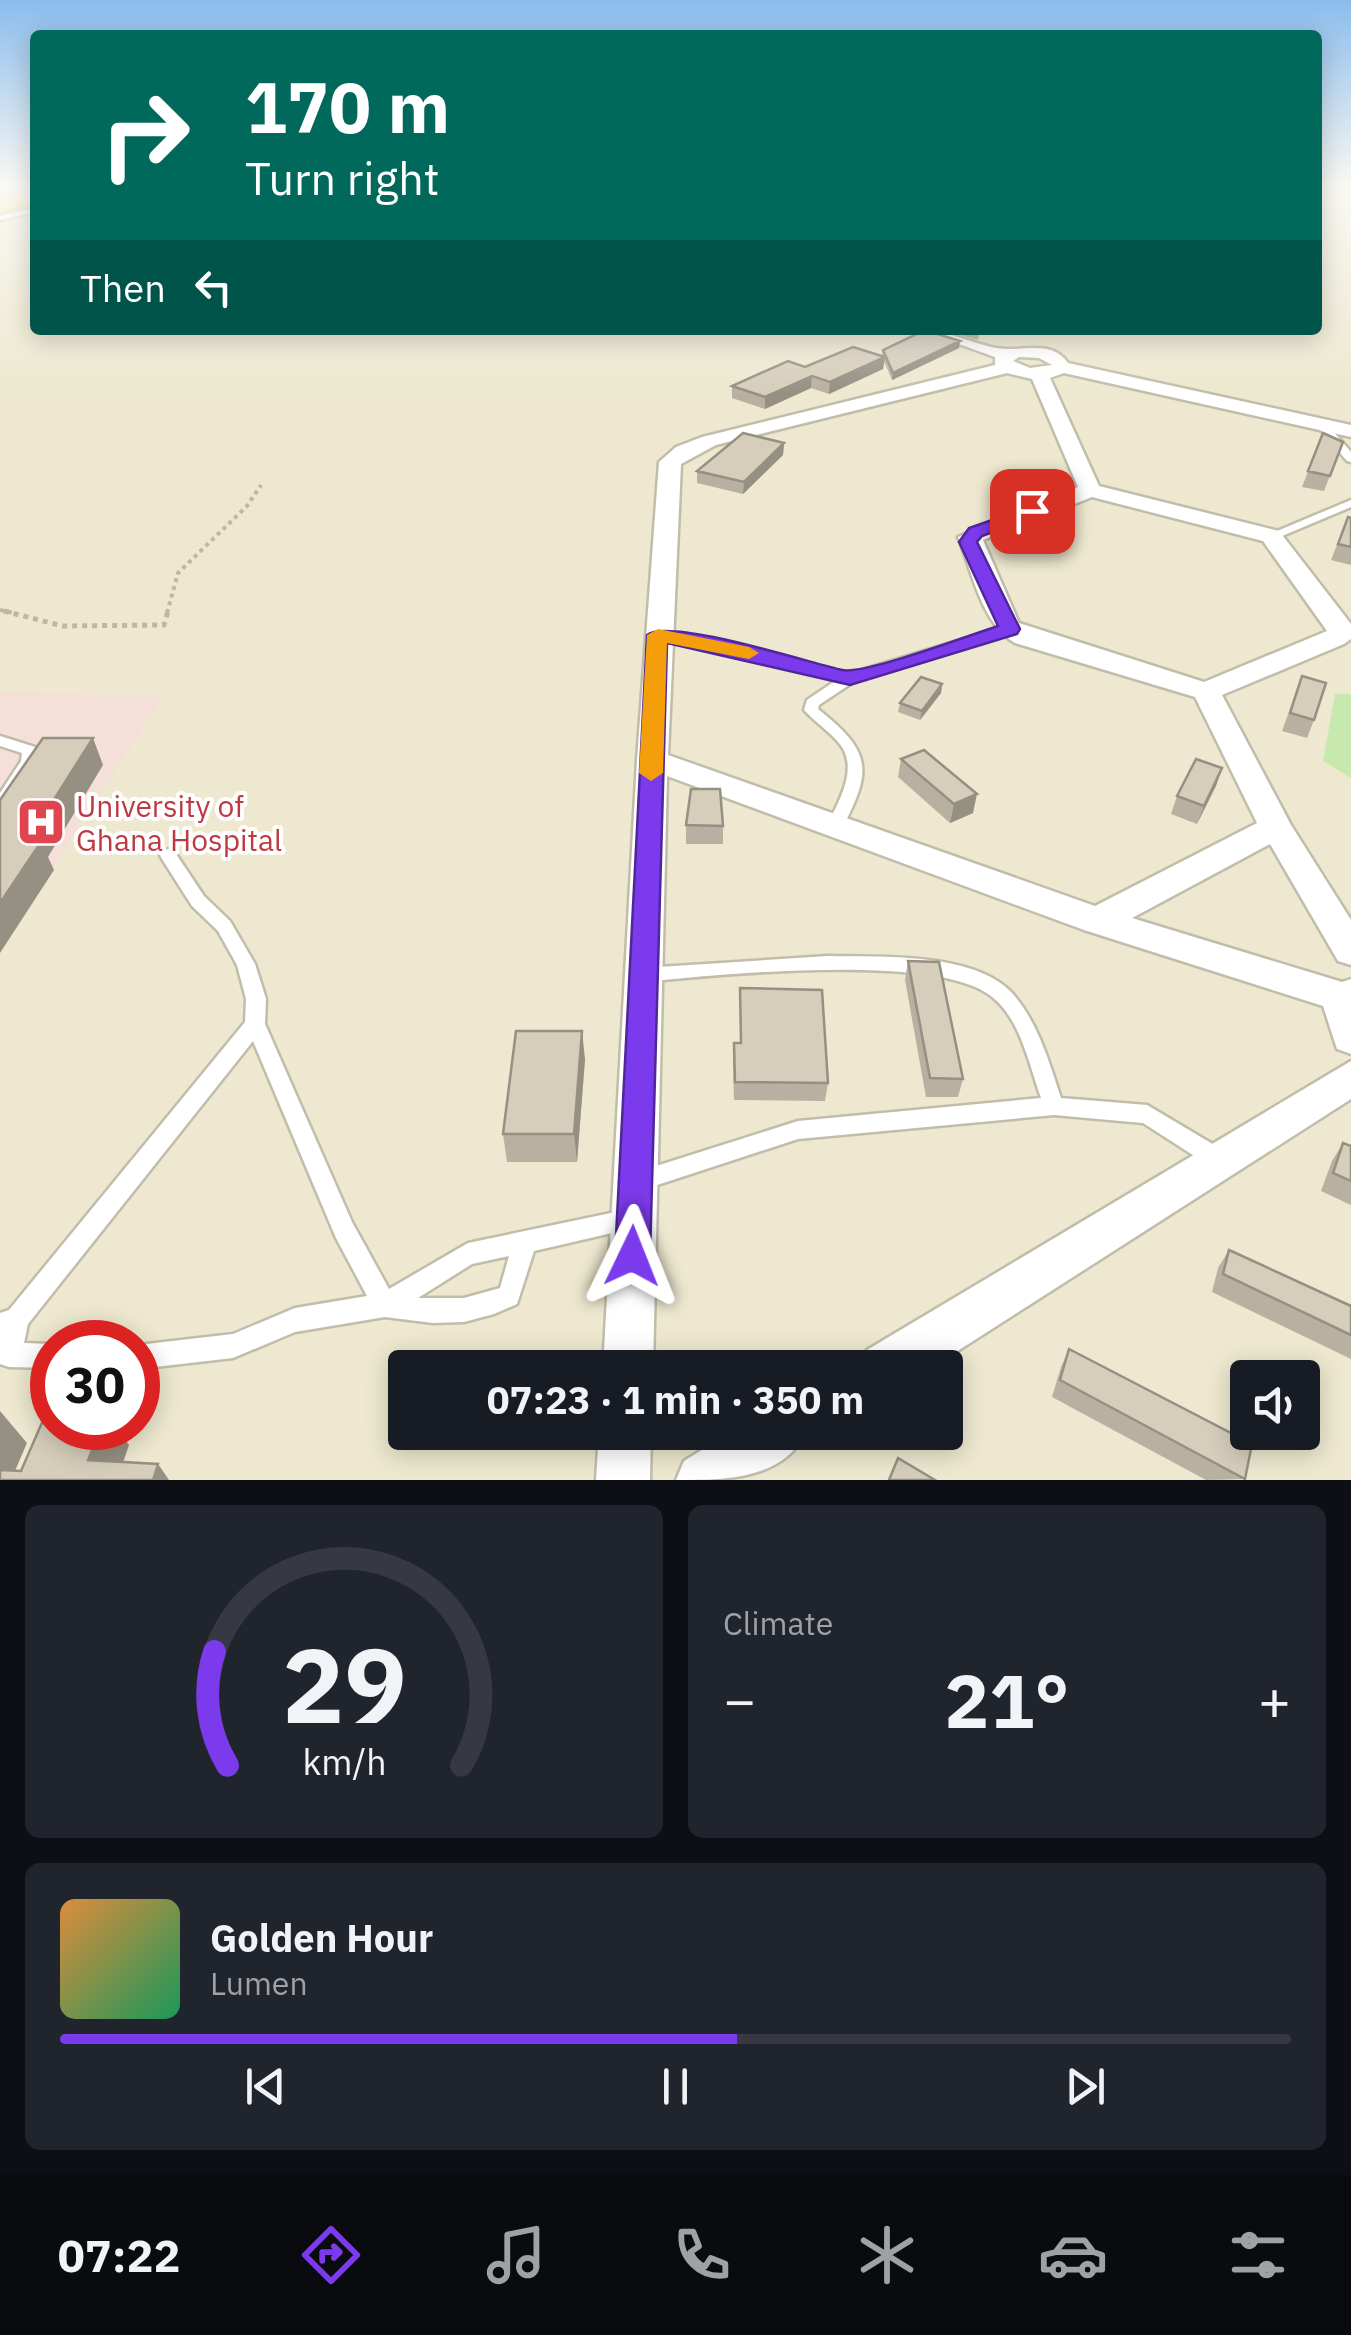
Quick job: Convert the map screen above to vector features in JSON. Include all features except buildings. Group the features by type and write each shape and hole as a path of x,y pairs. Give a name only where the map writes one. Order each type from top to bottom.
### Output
{"street":[{"path":"943,335 1050,370 1351,431"},
{"path":"1010,358 1015,335"},
{"path":"629,1350 652,760 666,475 670,462 683,450 1010,358"},
{"path":"1050,370 1090,490"},
{"path":"1090,490 1271,536 1342,634 1206,691 1010,629 968,542 970,536 1090,490"},
{"path":"1206,691 1276,827 1351,951"},
{"path":"652,760 1097,921 1348,996 1340,1010 1351,1041 1342,1082 914,1350"},
{"path":"1097,921 1276,827"},
{"path":"622,1480 624,1450"},
{"path":"703,1480 751,1450"}],"lane":[{"path":"1322,425 1351,459"},
{"path":"1271,536 1351,503"},
{"path":"835,826 850,794 854,751 849,740 811,710 812,703 850,678 1010,629"},
{"path":"658,635 705,642 850,678"},
{"path":"0,741 30,750 28,761 0,805"},
{"path":"168,855 198,901 224,926 246,964 256,1000 255,1024 344,1230 385,1305"},
{"path":"644,975 739,966 944,967 998,990 1021,1021 1054,1106"},
{"path":"30,1356 9,1356 8,1322 255,1024"},
{"path":"635,1182 798,1130 1054,1106 1147,1114 1220,1160"},
{"path":"385,1305 468,1254 500,1244 525,1244 634,1219"},
{"path":"160,1354 233,1346 295,1320 385,1305 426,1313 486,1307 509,1296 525,1244"}],"path":[{"path":"0,610 62,626 164,625 178,574 247,506 261,485"}],"shaded area":[{"path":"0,255 30,255 30,335 1322,335 1322,255 1351,255 1351,1480 0,1480"},
{"name":"University of Ghana Hospital","path":"0,692 164,696 0,949"}],"green space":[{"path":"1335,694 1351,694 1351,778 1323,761"}],"slow traffic":[{"path":"651,773 658,635 749,653"}],"place":[{"name":"University of Ghana Hospital","path":"41,822"}],"route":[{"path":"632,1256 658,635 860,678 1010,629 968,542 976,532 1032,511"}]}
